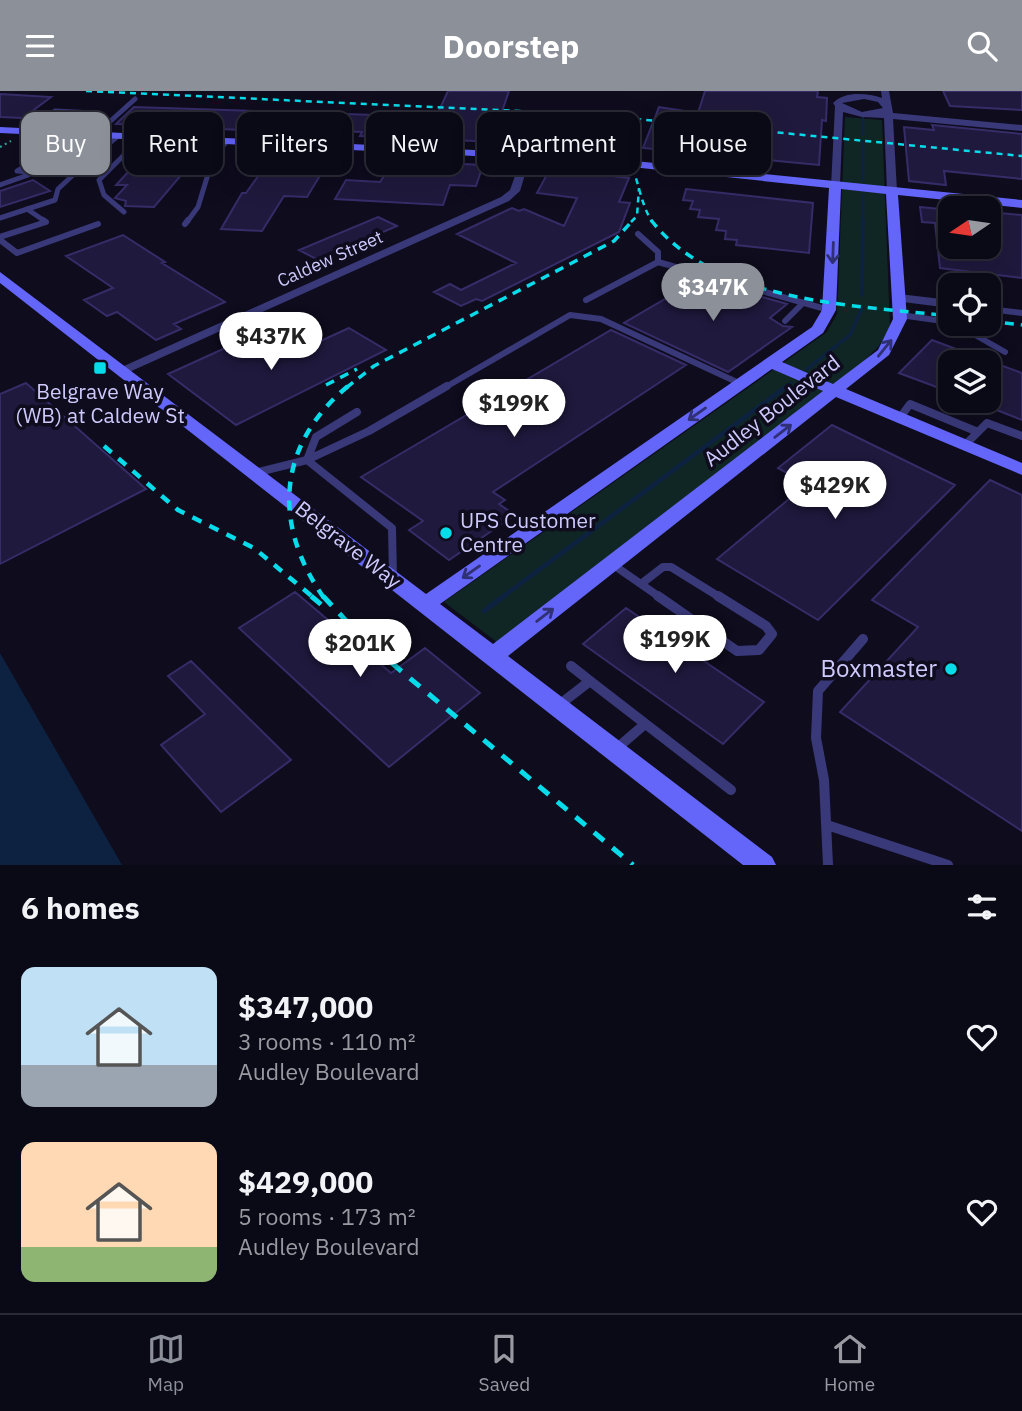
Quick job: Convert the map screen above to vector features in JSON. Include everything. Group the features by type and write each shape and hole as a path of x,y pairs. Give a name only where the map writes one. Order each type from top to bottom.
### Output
{"street":[{"path":"829,310 839,106 841,99 871,91"},
{"name":"Audley Boulevard","path":"491,657 884,352 897,330 900,314 885,91"},
{"path":"853,96 875,99 887,109"},
{"path":"839,106 849,111 873,114 887,109 1022,128"},
{"path":"0,130 21,131"},
{"path":"110,136 124,136"},
{"path":"223,141 477,153"},
{"path":"640,166 1022,204"},
{"name":"Caldew Street","path":"122,370 505,199 515,191 520,175"},
{"name":"Belgrave Way","path":"0,276 762,865"},
{"path":"898,298 938,303"},
{"name":"Audley Boulevard","path":"424,605 818,330 829,310"},
{"path":"770,363 1022,470"}],"lane":[{"path":"110,121 135,99"},
{"path":"54,112 74,112"},
{"path":"110,143 118,136"},
{"path":"185,224 198,207 209,170 205,168 227,141"},
{"path":"124,155 99,180 98,186 107,202 124,212"},
{"path":"0,185 27,175"},
{"path":"0,218 55,200 58,189 73,175"},
{"path":"0,239 46,222 27,209"},
{"path":"0,239 17,253 99,224"},
{"path":"638,234 658,252 658,262"},
{"path":"586,300 658,262 829,310"},
{"path":"785,321 803,303"},
{"path":"1001,310 1022,313"},
{"path":"900,314 938,320"},
{"path":"254,473 307,460 369,431 570,315 601,319 741,384"},
{"path":"977,336 1005,352"},
{"path":"899,419 910,404 978,432"},
{"path":"307,460 316,437 357,411"},
{"path":"964,446 987,423 1022,436"},
{"path":"307,460 392,528 393,580"},
{"path":"612,564 737,651 759,650 771,640 772,634 766,626 671,567 663,567 641,584"},
{"path":"828,865 824,780 816,739 818,691 863,639"},
{"path":"571,666 731,790"},
{"path":"556,707 590,681"},
{"path":"614,751 645,724"},
{"path":"827,825 948,865"}],"path":[{"path":"0,147 14,139"}],"green space":[{"path":"845,117 882,120 890,328 879,346 858,367 498,643 444,602 827,332 837,314"}],"water":[{"path":"0,653 122,865 0,865"}],"building":[{"path":"448,91 509,91 502,112 477,112 477,141 463,141 463,112 438,112"},
{"path":"705,91 818,91 817,97 827,98 826,121 822,120 819,165 771,160 771,112 698,112"},
{"path":"943,91 1022,91 1022,110 950,106"},
{"path":"0,94 51,97 31,112 21,112 21,118 0,117"},
{"path":"134,107 285,112 237,112 237,130 223,129 223,112 129,112"},
{"path":"659,107 692,112 657,112"},
{"path":"352,114 366,115 366,136 360,136 362,132 352,132"},
{"path":"124,116 124,124 116,124"},
{"path":"654,120 654,149 643,148"},
{"path":"932,125 1022,134 1022,179 944,171 946,185 909,181 904,127 934,130"},
{"path":"463,164 477,165 477,175 480,175 476,186 450,185 443,205 335,199 346,180 380,182 385,175 463,175"},
{"path":"125,175 181,175 154,207 125,206 126,201 115,198 127,185 116,185"},
{"path":"259,175 320,175 307,197 284,196 262,231 221,229 242,193 246,193"},
{"path":"547,175 603,175 629,178 619,202 630,203 619,232 482,301 476,299 461,306 434,292 450,284 461,290 516,263 457,234 512,208 519,211 524,209 564,226 577,198 537,193"},
{"path":"33,180 50,191 0,207 0,191"},
{"path":"686,189 813,203 809,253 736,245 737,240 725,239 726,231 716,230 719,219 698,217 700,210 690,209 693,201 683,200"},
{"path":"920,207 938,209 938,250 935,223 922,222"},
{"path":"1001,213 1022,215 1022,278 1001,275 1001,273 940,268 939,259 1001,259"},
{"path":"378,217 397,226 318,260 299,250"},
{"path":"123,235 225,302 174,324 181,329 156,340 117,312 107,316 84,300 113,288 66,256"},
{"path":"699,279 787,304 770,318 783,326 792,327 728,372 624,323"},
{"path":"349,328 386,350 236,425 168,374 245,339 261,350 297,333 314,344"},
{"path":"611,330 686,365 493,492 505,500 499,504 515,515 449,560 409,530 423,521 361,477"},
{"path":"932,340 959,350 938,350 938,388 899,373"},
{"path":"1001,365 1022,373 1022,420 1001,412"},
{"path":"26,383 146,489 0,564 0,394"},
{"path":"832,425 955,485 818,620 717,559 807,484 778,468"},
{"name":"Boxmaster","path":"990,480 1022,495 1022,831 840,712 918,627 872,600"},
{"path":"295,592 391,673 425,648 480,693 389,767 239,628"},
{"path":"626,608 764,702 723,744 583,644"},
{"path":"191,661 291,760 221,812 161,745 205,714 168,676"}],"waterway":[{"path":"863,118 863,135"},
{"path":"863,142 863,181"},
{"path":"863,195 863,220"},
{"path":"862,295 863,220"},
{"path":"807,369 850,335 862,308"},
{"path":"785,388 791,383"},
{"path":"501,598 787,386"},
{"path":"484,611 504,596"}],"railway":[{"path":"86,91 585,114 1022,156"},
{"path":"635,175 639,188"},
{"path":"633,220 637,216 639,188"},
{"path":"639,188 651,220"},
{"path":"346,388 374,366 614,241 633,220"},
{"path":"651,220 678,248 711,268 748,284 830,303 938,315"},
{"path":"1001,322 1022,325"},
{"path":"326,385 357,369"},
{"path":"324,598 307,570 296,542 290,514 290,486 295,459 307,434 324,409 348,386"},
{"path":"104,446 178,510 254,548 314,598"},
{"path":"311,596 323,606"},
{"path":"323,596 363,639 633,865"}],"place":[{"name":"Belgrave Way (WB) at Caldew St","path":"100,368"},
{"name":"UPS Customer Centre","path":"446,533"},
{"name":"Boxmaster","path":"951,669"}]}
